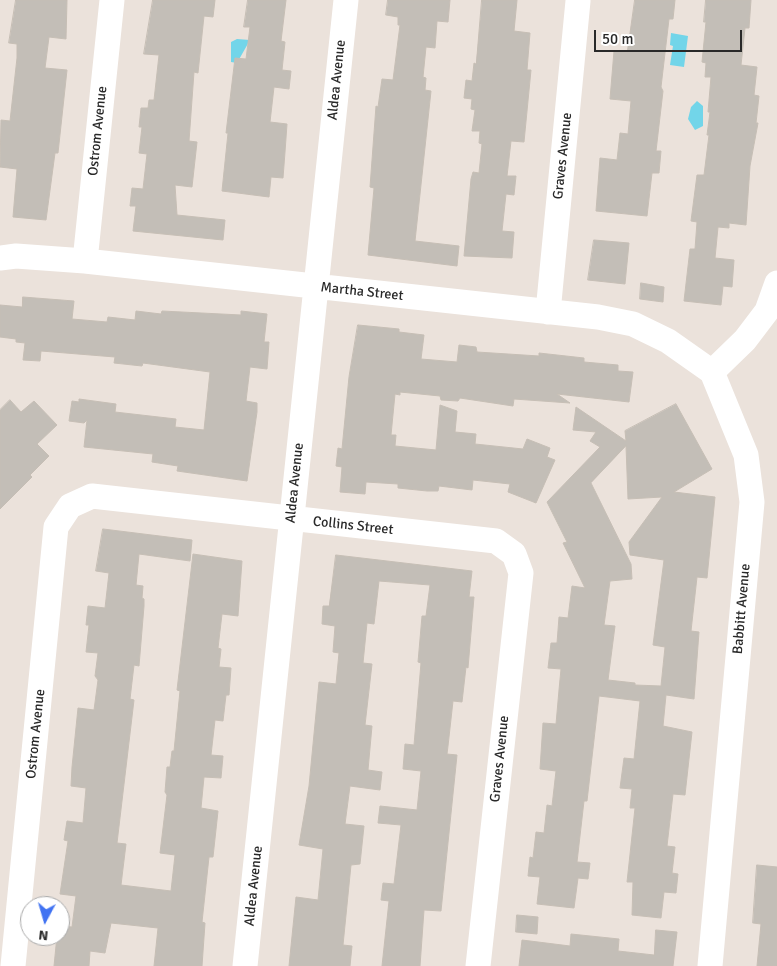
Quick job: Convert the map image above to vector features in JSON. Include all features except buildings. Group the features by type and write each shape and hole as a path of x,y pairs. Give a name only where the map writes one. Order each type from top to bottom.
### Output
{"street":[{"name":"Ostrom Avenue","path":"85,261 112,0"},
{"name":"Aldea Avenue","path":"245,966 346,0"},
{"name":"Graves Avenue","path":"548,312 578,1"},
{"name":"Martha Street","path":"0,258 16,256 85,261 598,317 633,324 668,341 712,372"},
{"path":"712,372 745,340 767,311 777,282"},
{"name":"Babbitt Avenue","path":"710,966 752,502 746,455 712,372"},
{"name":"Collins Street","path":"70,506 92,496 496,541 514,554"},
{"name":"Ostrom Avenue","path":"13,966 56,527 70,506"},
{"name":"Graves Avenue","path":"478,966 521,573 514,554"}],"water":[{"path":"671,33 688,36 684,67 670,65 673,46 670,45"},
{"path":"237,39 250,40 237,63 231,62 231,42"},
{"path":"697,101 703,106 703,126 695,130 688,119 691,107"}]}
